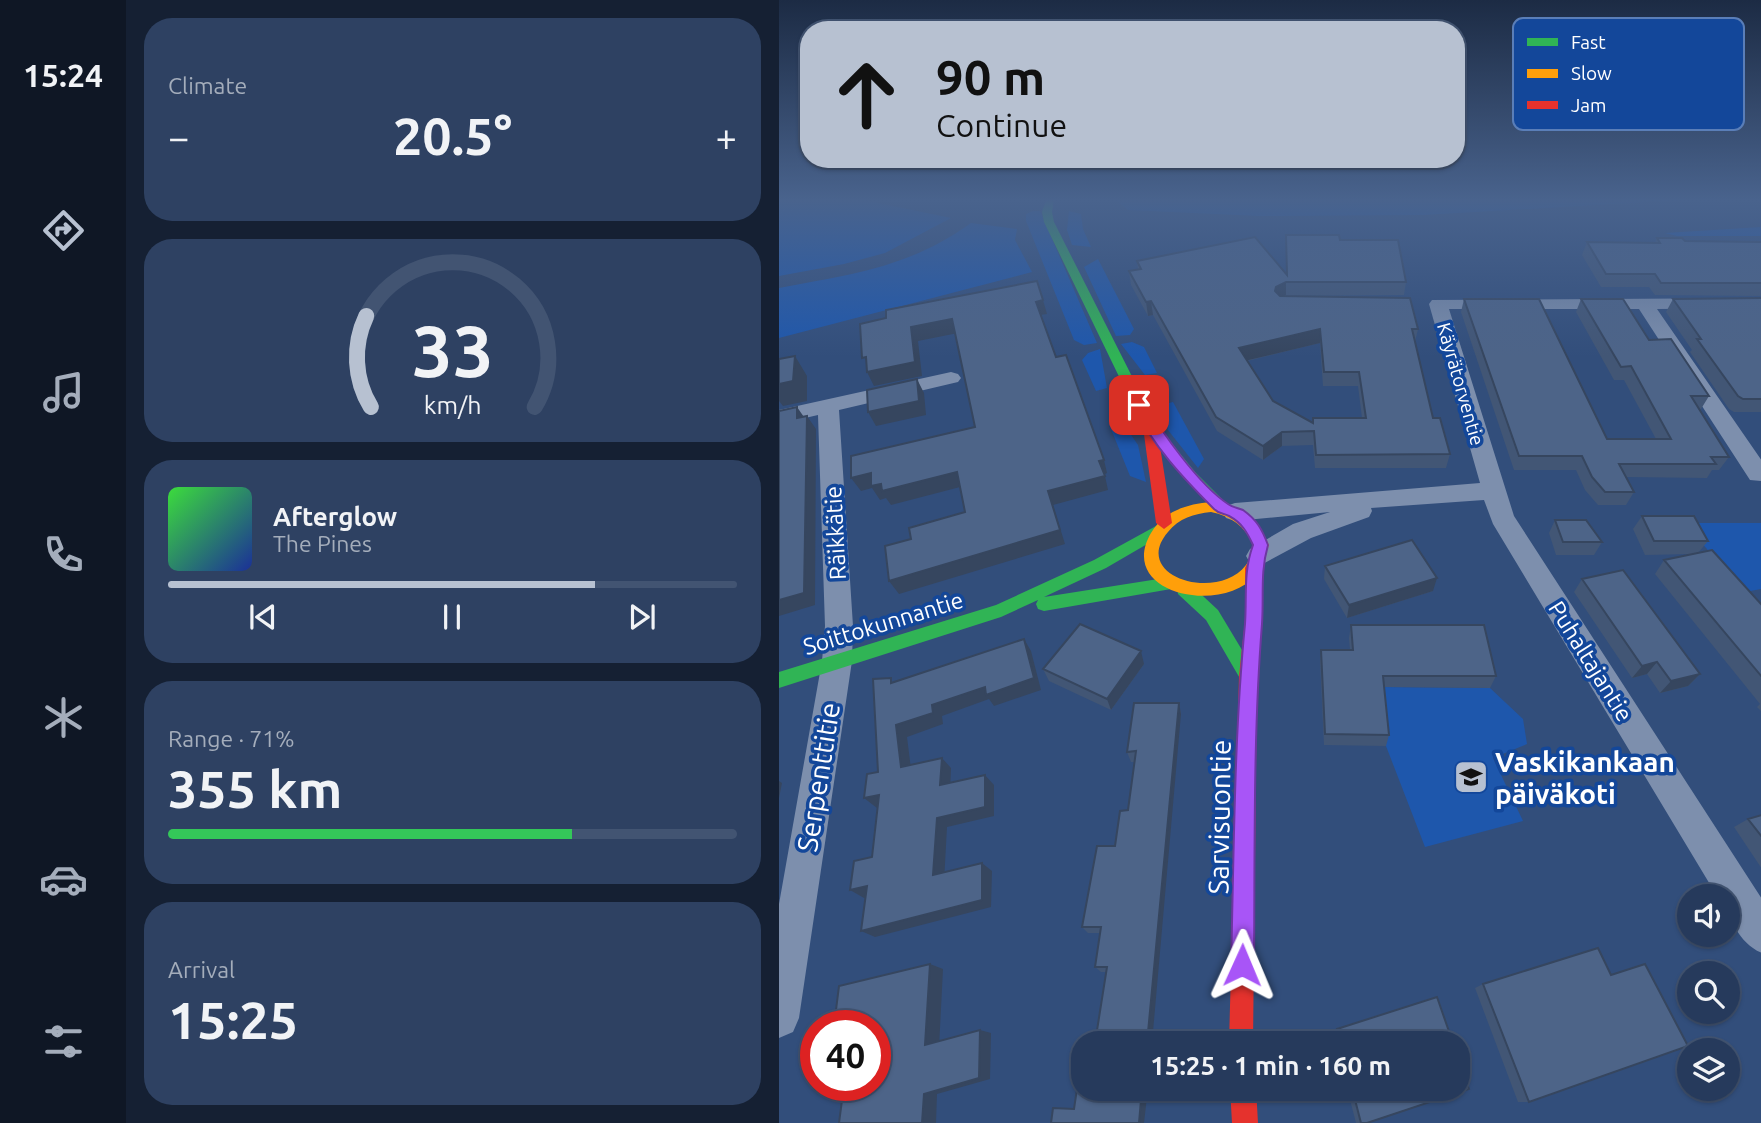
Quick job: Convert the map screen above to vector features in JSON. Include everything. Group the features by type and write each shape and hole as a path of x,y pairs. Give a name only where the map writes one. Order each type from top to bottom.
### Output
{"street":[{"path":"1066,252 1149,426 1190,476 1229,511 1492,491"},
{"path":"1643,303 1758,474"},
{"name":"Käyrätorventie","path":"1492,491 1432,304 1761,303"},
{"path":"779,417 951,378"},
{"name":"Räikkätie","path":"828,405 839,626 837,661"},
{"path":"1149,426 1160,528"},
{"name":"Puhaltajantie","path":"1492,491 1502,519 1761,934"},
{"path":"1177,586 1216,590 1231,585 1256,562 1302,531 1404,496"},
{"path":"1248,676 1212,615 1160,575 1153,565 1152,543 1160,528 1187,511 1211,507 1245,518 1258,534 1261,545 1256,562"},
{"name":"Soittokunnantie","path":"779,680 1001,610 1100,564 1160,528"},
{"name":"Sarvisuontie","path":"1241,1031 1248,676 1256,562"},
{"name":"Soittokunnantie","path":"1001,610 1177,586"},
{"name":"Serpenttitie","path":"779,1018 837,661"},
{"path":"1244,1101 1246,1123"}],"shaded area":[{"path":"779,252 886,252 844,264 779,276"},
{"path":"919,252 1022,252 1032,272 779,338 779,288 855,273"},
{"path":"1039,252 1058,252 1097,343 1084,345 1074,340"},
{"path":"1098,259 1134,329 1130,335 1116,336 1084,267"},
{"path":"1132,342 1144,347 1157,373 1145,375 1121,344"},
{"path":"1100,349 1107,388 1096,391 1082,360 1088,353"},
{"path":"1173,402 1204,459 1198,468 1168,430 1161,405"},
{"path":"1120,419 1138,445 1146,482 1130,476 1109,424"},
{"path":"1684,523 1761,523 1761,589 1745,592"},
{"path":"1380,687 1490,688 1523,719 1527,744 1493,758 1523,821 1425,847 1386,746"}],"building":[{"path":"1179,252 1268,252 1287,275 1286,252 1400,252 1406,282 1286,282 1276,287 1275,291 1280,296 1410,298 1418,329 1412,329 1433,418 1440,418 1450,454 1316,455 1314,431 1282,432 1263,446 1216,417 1151,301 1146,302 1129,271 1141,269 1137,261","holes":["1320,329 1324,372 1359,372 1366,418 1313,418 1313,423 1273,401 1239,348"]},
{"path":"1593,252 1762,252 1762,283 1661,283 1655,274 1606,274"},
{"path":"1037,281 1043,300 1036,302 1056,357 1066,355 1104,460 1099,461 1105,476 1048,491 1060,530 889,581 885,546 911,539 909,528 965,512 957,472 882,491 881,484 871,486 871,473 851,478 851,456 975,427 952,319 911,327 915,362 867,372 866,357 862,358 860,324 886,318 886,310"},
{"path":"1762,298 1762,399 1743,399 1738,396 1697,339 1701,339 1673,299"},
{"path":"1464,299 1539,299 1607,439 1671,439 1631,366 1621,367 1581,299 1623,299 1649,340 1671,339 1709,396 1691,396 1729,457 1711,457 1716,464 1619,464 1634,492 1605,492 1592,477 1582,456 1519,456"},
{"path":"795,356 793,381 779,384 779,359"},
{"path":"917,379 919,401 868,412 867,390"},
{"path":"797,407 797,418 807,416 804,593 779,600 779,411"},
{"path":"1642,516 1694,516 1708,541 1654,541"},
{"path":"1555,520 1586,520 1602,542 1563,542"},
{"path":"1412,540 1437,578 1349,605 1325,566"},
{"path":"1712,550 1762,605 1762,677 1664,560"},
{"path":"1623,570 1700,674 1671,681 1657,662 1642,666 1582,579"},
{"path":"1080,624 1141,651 1107,699 1043,669"},
{"path":"1351,625 1484,625 1496,676 1383,676 1389,735 1325,734 1321,650 1353,650"},
{"path":"1024,639 1034,678 986,695 985,687 932,705 933,713 896,725 901,767 942,758 940,785 985,775 985,807 937,818 933,875 982,863 982,900 861,931 867,886 850,890 854,861 872,857 879,795 864,798 867,774 878,772 873,679 891,678 891,683"},
{"path":"1134,703 1179,703 1148,1031 1097,1031 1107,967 1095,967 1101,927 1082,927 1097,846 1115,846 1120,811 1128,810 1136,751 1127,752"},
{"path":"1762,815 1762,837 1748,819"},
{"path":"1598,948 1611,975 1645,964 1684,1038 1677,1038 1677,1050 1529,1102 1483,984"},
{"path":"930,964 925,1045 980,1030 979,1078 924,1094 922,1123 839,1123 842,1101 891,1101 891,1010 836,1010 839,986"},
{"path":"1437,997 1449,1031 1337,1031"},
{"path":"1075,1101 1141,1101 1139,1123 1051,1123 1053,1108 1074,1109"},
{"path":"1355,1101 1433,1101 1367,1123 1361,1123"}],"traffic: fast":[{"path":"1064,252 1150,426 1191,476 1223,509"},
{"path":"779,680 1001,610 1100,564 1156,532"},
{"path":"1044,604 1171,583"},
{"path":"1184,589 1212,615 1248,676"}],"traffic: slow":[{"path":"1211,507 1235,514 1248,523 1261,545 1254,565 1242,579 1216,589 1201,591 1174,585 1163,577 1153,564 1151,554 1154,541 1170,520 1185,512 1211,507"}],"traffic: jam":[{"path":"1150,427 1164,523"},
{"path":"1241,1031 1248,676 1253,620 1253,568"},
{"path":"1244,1101 1245,1123"}],"place":[{"name":"Vaskikankaan päiväkoti","path":"1471,777"}],"route":[{"path":"1139,405 1149,426 1190,476 1223,509 1245,518 1258,534 1261,545 1253,568 1253,620 1248,676 1242,965"}]}
